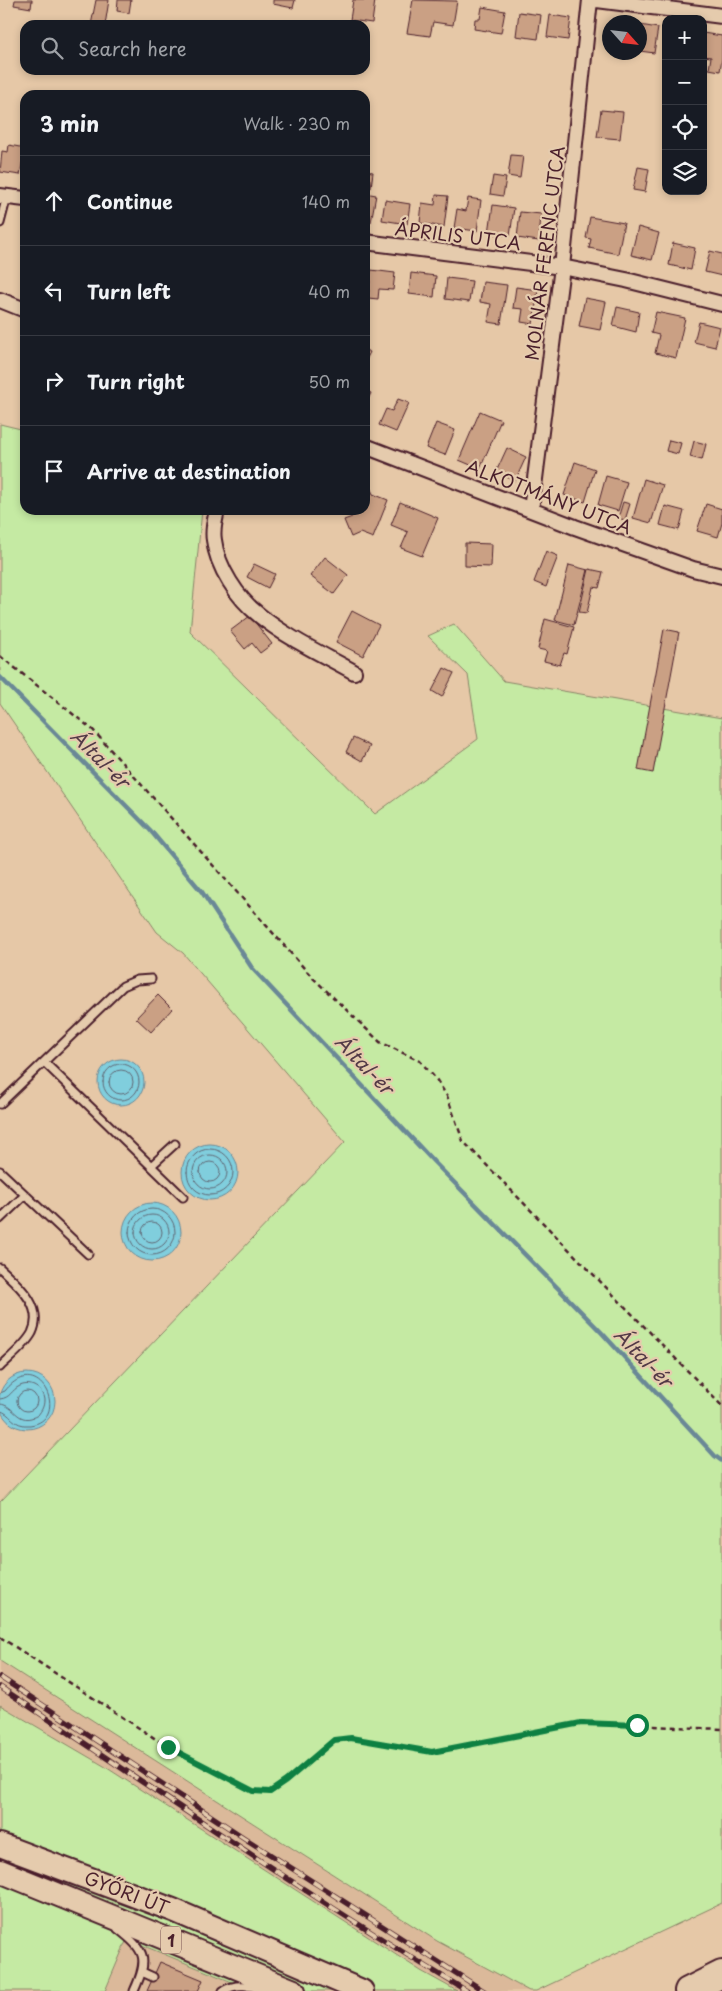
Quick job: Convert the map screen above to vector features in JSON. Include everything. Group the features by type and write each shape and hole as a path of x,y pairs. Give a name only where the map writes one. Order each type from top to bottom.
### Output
{"highway":[{"path":"688,1991 722,1974"}],"main road":[{"path":"0,1837 23,1853"},
{"name":"GYŐRI ÚT","path":"0,1845 173,1910 362,1991"},
{"name":"GYŐRI ÚT","path":"4,1873 49,1889 294,1991"}],"street":[{"name":"MOLNÁR FERENC UTCA","path":"531,510 562,267 590,0"},
{"path":"597,0 722,16"},
{"path":"3,196 20,198"},
{"name":"ÁPRILIS UTCA","path":"370,243 562,267 626,280 722,304"},
{"path":"0,300 20,308"},
{"name":"ALKOTMÁNY UTCA","path":"370,448 684,566 722,576"},
{"path":"216,515 214,540 227,576 240,595 257,614 280,630 354,672"}],"lane":[{"path":"0,223 3,196"},
{"path":"0,1104 123,986 137,980 151,979"},
{"path":"44,1062 183,1197"},
{"path":"151,1166 175,1144"},
{"path":"0,1171 88,1254"},
{"path":"0,1219 25,1195"},
{"path":"0,1268 23,1290 33,1306 34,1315 32,1333 1,1365"},
{"path":"49,1889 66,1904 115,1927 140,1949 144,1961 142,1972 134,1991"},
{"path":"142,1972 153,1977"},
{"path":"223,1991 229,1987 244,1985 266,1991"}],"path":[{"path":"0,656 93,730 312,977 380,1042 420,1061 436,1079 446,1096 463,1141 722,1406"},
{"path":"0,1637 168,1747 253,1791 270,1792 286,1781 334,1740 351,1738 432,1752 581,1723 722,1729"}],"shaded area":[{"path":"0,1661 437,1941 529,1991 457,1991 421,1971 104,1766 0,1705"},
{"path":"127,1938 254,1991 105,1991"}],"green space":[{"path":"0,424 20,429 20,515 202,515 190,632 375,814 478,739 468,675 428,636 454,624 504,681 722,718 722,1903 536,1991 529,1991 437,1941 0,1661 0,1502 345,1142 183,953 157,932 0,703"},
{"path":"0,1705 104,1766 421,1971 457,1991 254,1991 127,1939 105,1991 0,1991"}],"water":[{"path":"126,1059 130,1060 140,1069 143,1073 143,1091 134,1101 126,1105 116,1105 108,1101 99,1091 98,1077 102,1069 112,1060"},
{"path":"204,1144 216,1144 226,1148 234,1156 238,1172 234,1188 226,1196 216,1200 204,1200 194,1196 186,1188 182,1178 182,1166 186,1156 194,1148"},
{"path":"152,1203 168,1208 176,1216 181,1232 176,1248 168,1256 152,1261 136,1256 128,1248 123,1232 128,1216 136,1208"},
{"path":"21,1373 33,1373 43,1377 51,1385 55,1401 51,1417 43,1425 33,1429 21,1429 11,1425 3,1417 -1,1407 -1,1395 3,1385 11,1377"}],"building":[{"path":"15,0 32,0 31,8 14,5"},
{"path":"96,0 109,0 106,20 92,20"},
{"path":"118,0 131,0 129,13 117,11"},
{"path":"273,0 295,0 293,8 273,4"},
{"path":"353,0 375,0 372,23 370,23 370,20 350,20"},
{"path":"413,0 457,1 453,25 433,22 430,36 407,33"},
{"path":"482,7 505,11 501,33 474,29 475,19 480,19"},
{"path":"519,12 541,15 538,39 516,36"},
{"path":"550,15 571,18 568,40 547,37"},
{"path":"647,26 658,28 654,53 647,52"},
{"path":"707,34 722,36 720,71 709,69 711,57 707,56"},
{"path":"601,110 623,112 620,139 597,137"},
{"path":"9,145 20,147 20,175 0,172 2,151 8,152"},
{"path":"511,155 523,156 520,178 508,176"},
{"path":"638,167 649,169 645,192 633,190"},
{"path":"370,172 373,172 370,188"},
{"path":"493,176 506,178 503,196 490,194"},
{"path":"370,194 376,195 370,222"},
{"path":"436,195 448,196 444,227 420,223 422,203 435,205"},
{"path":"468,198 481,200 477,231 454,228 457,209 466,211"},
{"path":"385,200 410,204 407,224 382,220"},
{"path":"493,205 514,208 510,236 489,233"},
{"path":"520,212 541,214 539,241 517,238"},
{"path":"590,217 624,223 618,254 589,248 591,239 586,238"},
{"path":"638,227 659,233 652,260 631,255"},
{"path":"673,243 695,248 691,270 669,265"},
{"path":"710,251 722,254 722,276 705,272"},
{"path":"371,270 395,273 393,290 379,289 378,299 370,298"},
{"path":"411,273 436,276 434,297 409,294"},
{"path":"447,278 472,281 469,302 445,299"},
{"path":"483,282 507,285 501,324 488,322 491,304 480,302"},
{"path":"516,287 538,290 533,324 521,322 523,309 513,308"},
{"path":"585,298 606,302 600,330 579,326"},
{"path":"617,307 639,312 636,332 613,326"},
{"path":"656,312 685,318 676,358 655,353 659,335 651,333"},
{"path":"699,322 720,327 715,347 694,342"},
{"path":"398,399 409,403 396,432 379,425 386,409 392,411"},
{"path":"480,411 501,420 480,469 459,460"},
{"path":"436,423 455,430 445,455 426,448"},
{"path":"669,440 681,443 678,454 666,451"},
{"path":"694,441 706,444 702,460 690,457"},
{"path":"507,448 526,457 515,481 496,472"},
{"path":"575,462 595,469 585,502 564,495"},
{"path":"606,476 627,482 618,511 598,505"},
{"path":"644,479 663,485 651,523 633,518"},
{"path":"370,487 373,494 388,500 373,538 360,533 351,537 344,520 353,515 370,515"},
{"path":"400,502 438,518 422,556 401,548 408,532 391,525"},
{"path":"623,502 630,504 625,520 618,518"},
{"path":"706,504 722,509 722,523 718,537 697,531"},
{"path":"665,506 684,511 679,530 660,525"},
{"path":"465,543 492,544 491,567 465,566"},
{"path":"546,551 558,556 546,587 534,582"},
{"path":"325,557 348,575 334,594 310,576"},
{"path":"254,564 275,574 268,588 247,577"},
{"path":"569,565 588,570 574,625 555,620"},
{"path":"589,569 603,572 599,588 593,587 587,613 579,612"},
{"path":"352,611 379,625 363,656 336,642"},
{"path":"250,616 272,644 260,653 252,643 245,649 230,631"},
{"path":"545,619 574,627 567,654 564,653 560,665 544,661 547,651 538,649"},
{"path":"664,629 679,632 653,773 638,770"},
{"path":"444,668 454,673 442,697 432,691"},
{"path":"353,738 370,746 362,761 346,752"},
{"path":"158,995 172,1009 151,1032 136,1018"},
{"path":"160,1962 203,1980 198,1991 147,1991"}],"waterway":[{"name":"Által-ér","path":"0,677 150,830 202,892 252,968 434,1162 602,1333 715,1456 722,1461"}],"railway":[{"path":"0,1677 249,1841 484,1991"},
{"path":"0,1687 348,1918 467,1991"}],"route":[{"path":"168,1747 253,1791 270,1792 286,1781 334,1740 351,1738 382,1745 432,1752 581,1723 637,1725"}]}
